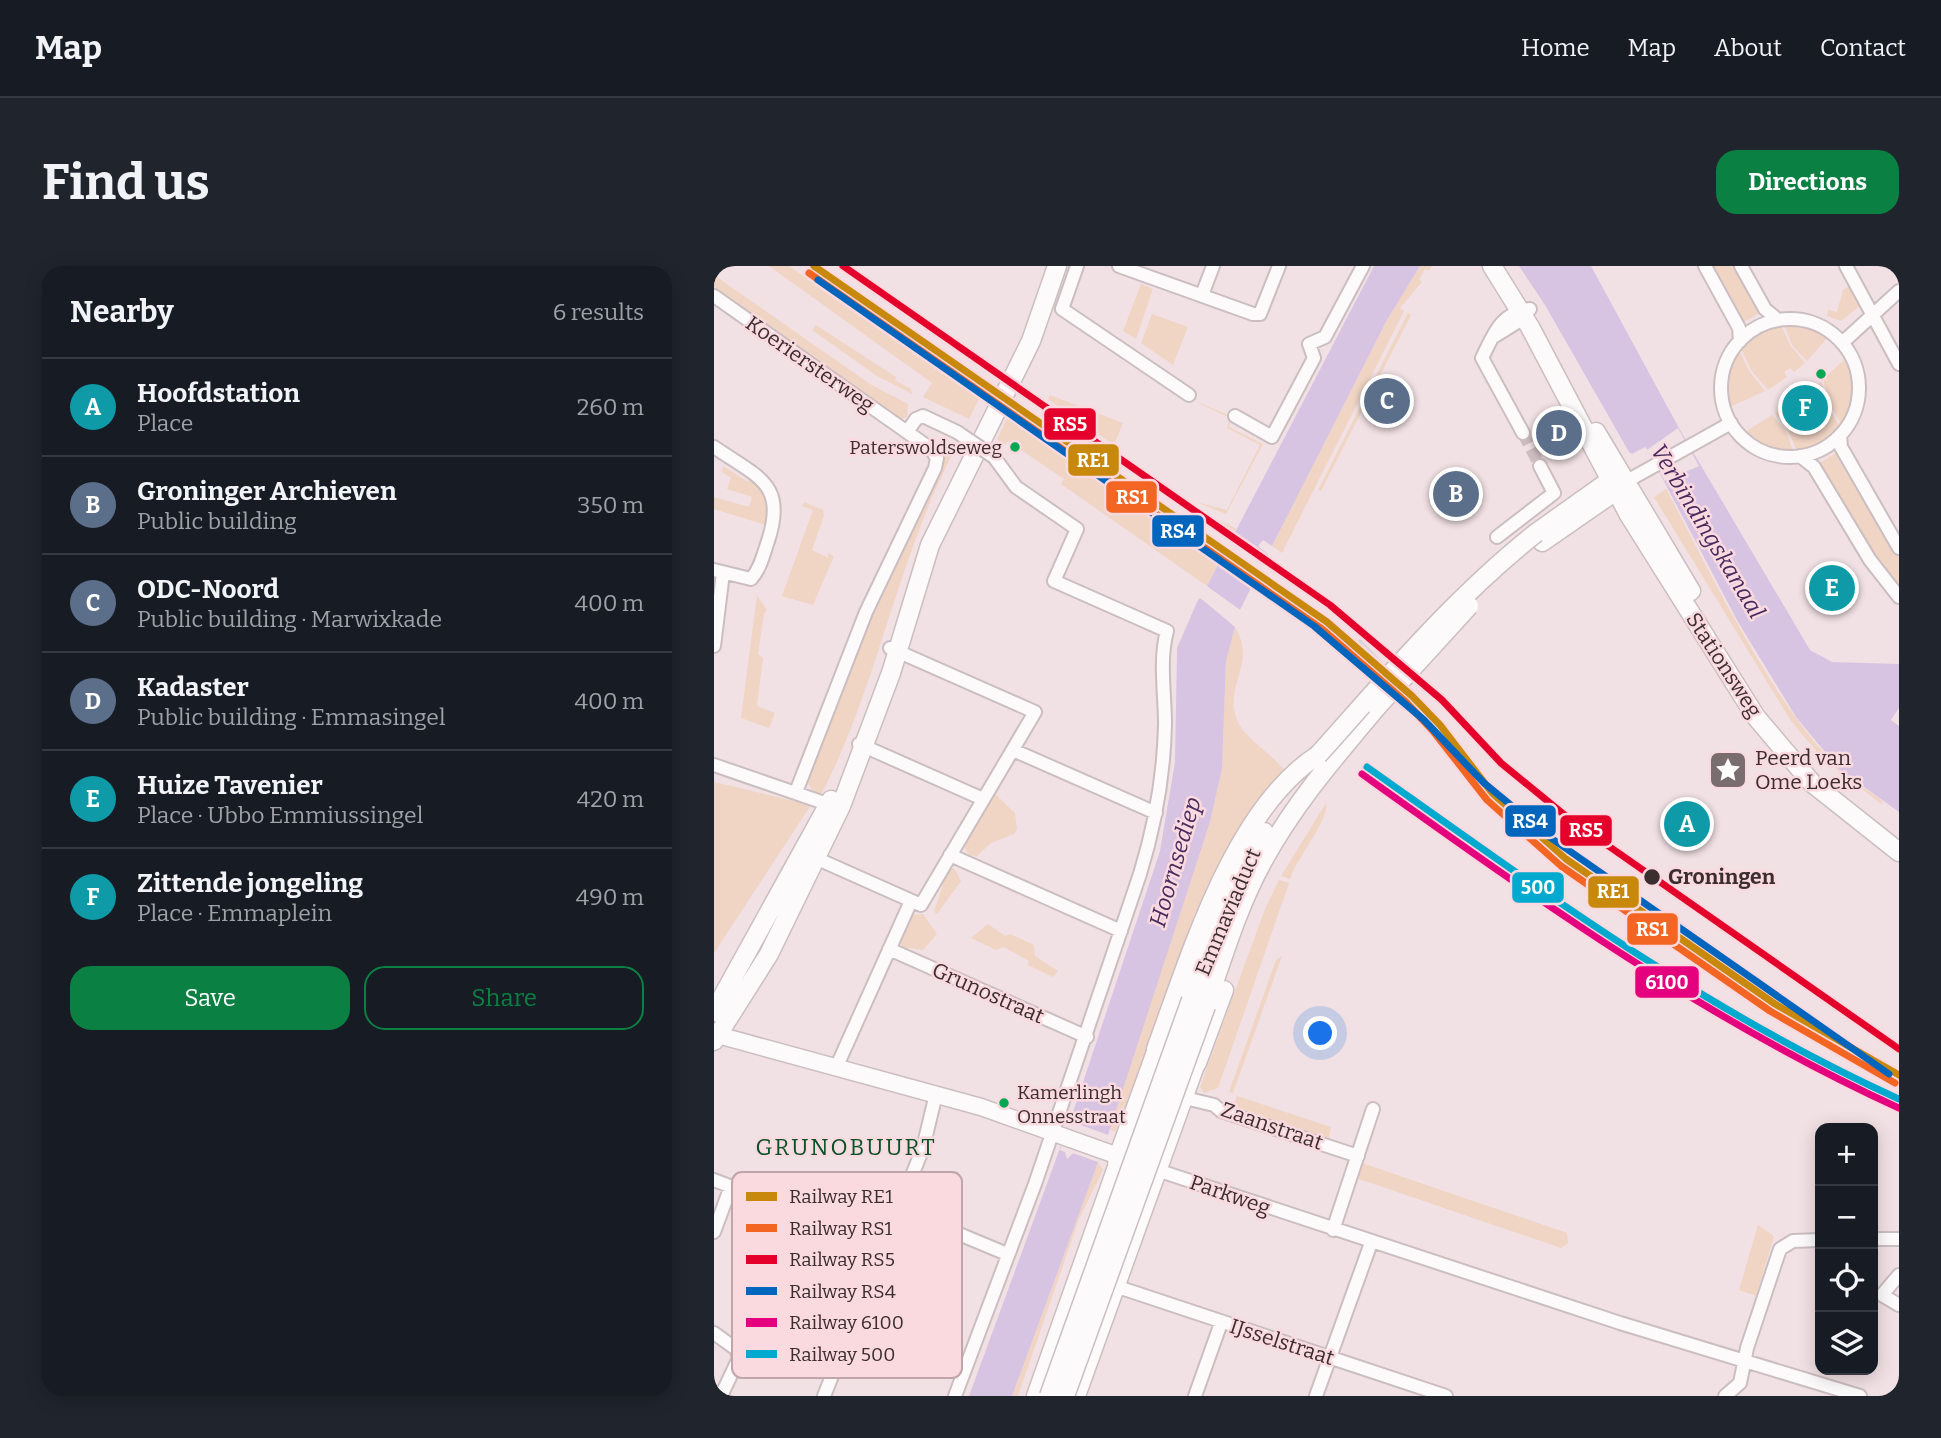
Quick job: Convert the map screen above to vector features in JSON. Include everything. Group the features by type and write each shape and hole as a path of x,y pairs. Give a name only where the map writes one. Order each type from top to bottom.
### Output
{"main road":[{"path":"894,650 926,540 1025,338 1050,266"},
{"path":"715,1037 769,954 861,745 936,531 1031,341 1057,266"},
{"path":"1492,266 1525,312"},
{"path":"1502,266 1618,485"},
{"name":"Emmaviaduct","path":"1049,1396 1198,1003 1254,878 1318,755 1436,622 1476,583 1618,485"},
{"name":"Stationsweg","path":"1618,485 1761,705 1800,759 1830,790 1899,840"},
{"name":"Stationsweg","path":"1618,485 1750,707 1774,740 1830,799 1899,852"},
{"name":"Emmaviaduct","path":"1300,790 1342,749 1464,610 1539,537"},
{"path":"1157,1048 1202,925 1227,872 1255,824 1300,790"},
{"path":"1197,1063 1254,905 1277,859 1300,790"},
{"path":"714,1012 810,856"},
{"name":"Emmaviaduct","path":"1065,1396 1198,1003"},
{"path":"1036,1396 1117,1167 1110,1151"}],"street":[{"path":"1077,266 1062,309 1189,395"},
{"path":"1119,266 1147,271 1202,295 1260,314 1279,266"},
{"path":"1202,295 1213,266"},
{"path":"1235,416 1272,437 1314,358 1309,344 1325,337 1363,266"},
{"path":"1705,266 1739,328 1740,341"},
{"path":"1741,266 1765,309 1778,320"},
{"path":"1846,266 1899,364"},
{"path":"1842,343 1899,291"},
{"name":"Koeriersterweg","path":"714,296 931,449 937,458 935,468 866,612 796,792"},
{"path":"1523,433 1482,358 1502,320 1525,312"},
{"path":"1778,320 1812,323 1827,330 1842,343 1855,365 1859,387 1854,415 1840,435 1819,451 1800,456 1780,456 1758,449 1744,439 1731,423 1723,406 1721,383 1727,361 1740,341 1756,328 1778,320"},
{"path":"907,432 916,419 923,416 957,432 998,462 1016,487 1077,529 1054,581 1167,631 1163,766 1152,835 1059,1133 1007,1254 962,1377"},
{"path":"1618,485 1731,423"},
{"path":"1840,435 1841,447 1899,548"},
{"path":"714,447 758,477 775,503 775,520 758,570 751,579 718,571 714,646"},
{"path":"1800,456 1814,467 1862,549 1899,597"},
{"path":"1497,537 1554,493 1540,466"},
{"path":"810,856 921,905 1035,712 894,650"},
{"path":"861,745 984,799"},
{"path":"1013,750 1156,813"},
{"path":"714,765 834,807"},
{"path":"950,855 1121,931"},
{"path":"836,1068 911,901"},
{"name":"Grunostraat","path":"889,949 1087,1037"},
{"name":"Parkweg","path":"715,1037 936,1094 1059,1133 1160,1171 1371,1243 1744,1362 1860,1396"},
{"path":"1110,1151 1157,1048"},
{"path":"1077,1396 1197,1063"},
{"path":"914,1172 923,1148 936,1094"},
{"name":"Zaanstraat","path":"1185,1098 1214,1105 1221,1111 1358,1156"},
{"path":"1333,1230 1373,1109"},
{"path":"714,1180 732,1186 714,1233"},
{"path":"962,1235 1007,1254"},
{"path":"1878,1239 1899,1239"},
{"path":"1725,1396 1740,1383 1744,1362 1780,1249 1793,1241 1815,1240"},
{"path":"1316,1396 1371,1243"},
{"path":"1899,1275 1882,1295 1899,1305"},
{"name":"IJsselstraat","path":"1118,1287 1440,1395"},
{"path":"1195,1396 1222,1323"},
{"path":"714,1333 732,1346"},
{"path":"721,1396 732,1373"},
{"path":"824,1396 831,1378"},
{"path":"955,1396 962,1378"}],"shaded area":[{"path":"769,266 789,266 944,374 949,368 983,391 969,419 923,397 932,383"},
{"path":"1420,266 1432,266 1429,271 1425,269 1419,279 1422,282 1400,308 1404,311 1282,553 1272,546 1387,320"},
{"path":"1709,266 1737,266 1763,311 1740,324"},
{"path":"714,275 870,384 908,404 907,417 902,419 714,288"},
{"path":"1141,284 1153,289 1136,339 1123,331"},
{"path":"1850,286 1861,305 1841,321 1827,316 1828,310 1837,312 1843,290"},
{"path":"1408,313 1411,315 1321,491 1318,490"},
{"path":"1152,314 1188,327 1173,365 1141,343"},
{"path":"816,325 896,377 895,380 911,389 912,394 877,376 812,330"},
{"path":"1781,325 1790,345 1805,363 1794,372 1790,368 1784,372 1787,377 1768,390 1751,370 1741,348 1758,333"},
{"path":"1784,325 1807,327 1828,337 1807,361 1792,345"},
{"path":"1739,350 1749,371 1765,391 1730,407 1727,378"},
{"path":"1846,358 1852,375 1853,392 1850,409 1842,425 1829,403 1823,379"},
{"path":"1821,381 1827,405 1840,427 1823,443 1797,451 1788,431 1775,413 1810,391 1813,393"},
{"path":"1024,390 1198,511 1236,528 1231,539 1020,395"},
{"path":"1050,395 1123,423 1114,445 1048,399"},
{"path":"1188,398 1233,417 1229,427 1263,444 1226,514 1196,502 1227,510 1260,445 1227,428 1230,418"},
{"path":"1011,411 1222,557 1207,586 1061,484 1064,479 1008,441 1005,445 997,439"},
{"path":"1772,415 1786,431 1793,451 1765,446 1745,432"},
{"path":"941,448 952,455 916,539 857,712 821,795 815,794 808,783 842,680"},
{"path":"1839,451 1899,553 1899,592 1887,578 1818,464"},
{"path":"723,466 748,482 752,478 763,494 766,525 714,509 714,497 749,507 752,497 727,489 731,478 722,472"},
{"path":"1666,489 1743,634 1787,706 1836,766 1883,801 1881,804 1821,757 1791,721 1654,497"},
{"path":"804,502 823,510 824,516 812,550 828,558 828,553 834,556 813,605 782,596 813,510 802,506"},
{"path":"757,595 767,610 764,614 758,654 763,658 757,706 775,713 769,728 741,718"},
{"path":"1235,627 1243,652 1234,694 1236,717 1244,732 1284,770 1258,801 1223,858 1115,1132 1109,1129 1210,822 1222,769 1226,661"},
{"path":"714,782 811,805 714,953"},
{"path":"994,793 1015,813 1017,829 1014,834 991,843 977,856 969,855 964,846"},
{"path":"1326,803 1323,819 1290,879 1281,876"},
{"path":"954,868 961,881 937,914 934,912 947,871"},
{"path":"1279,880 1289,883 1218,1088 1204,1093 1200,1087 1265,909"},
{"path":"923,914 937,934 923,950 902,947 901,942 913,915"},
{"path":"988,924 1005,936 1010,934 1034,945 1035,956 1058,971 1053,977 1028,965 1029,961 1004,947 996,950 971,938"},
{"path":"1282,956 1233,1093 1229,1092 1276,960"},
{"path":"1237,1096 1331,1127 1329,1138 1233,1106"},
{"path":"1098,1162 1103,1170 1079,1219 1018,1396 1012,1396"},
{"path":"1362,1163 1567,1233 1568,1243 1561,1248 1356,1178"},
{"path":"1758,1225 1774,1236 1756,1296 1739,1290"}],"water":[{"name":"Hoornsediep","path":"1374,266 1420,266 1387,320 1272,546 1263,540 1258,546 1268,554 1240,610 1235,607 1226,618 1235,627 1226,661 1222,769 1210,822 1108,1135 1012,1396 969,1396 1070,1121 1160,851 1175,762 1177,648 1198,600 1209,588 1207,586"},
{"name":"Verbindingskanaal","path":"1519,266 1591,266 1680,430 1810,650 1832,662 1899,664 1899,708 1891,720 1899,726 1899,812 1839,769 1796,717 1738,622 1647,449 1645,447 1632,454 1629,452 1545,305"}],"pier":[{"path":"1678,428 1699,466 1665,481 1647,450"},
{"path":"1228,537 1255,556 1260,551 1264,555 1259,563 1265,568 1259,579 1251,573 1247,578 1255,587 1240,578 1243,572 1219,555"},
{"path":"1204,584 1243,612 1236,611 1230,618 1236,623 1234,626 1198,596"},
{"path":"1070,1121 1108,1135 1098,1162 1073,1153 1067,1159 1065,1152 1060,1150"}],"tunnel":[{"path":"1523,433 1540,466"}],"railway":[{"path":"1360,641 1412,696"}],"rail line":[{"name":"RE1","path":"814,266 1327,622 1412,696 1440,725 1493,794 1566,859 1775,1004 1899,1075"},
{"name":"RS5","path":"843,266 1330,605 1442,700 1501,763 1567,817 1899,1049"},
{"name":"RS1","path":"809,273 1322,629 1406,702 1433,731 1487,800 1561,866 1770,1011 1895,1083"},
{"name":"RS4","path":"818,280 1314,626 1424,720 1484,783 1551,838 1889,1074"},
{"name":"500","path":"1367,767 1496,859 1691,988 1827,1064 1899,1099"},
{"name":"6100","path":"1362,774 1557,911 1689,996 1827,1073 1899,1108"}],"place":[{"name":"ODC-Noord","path":"1387,401"},
{"name":"Zittende jongeling","path":"1805,408"},
{"name":"Kadaster","path":"1559,433"},
{"name":"Paterswoldseweg","path":"1015,447"},
{"name":"Groninger Archieven","path":"1456,494"},
{"name":"Huize Tavenier","path":"1832,588"},
{"name":"Peerd van Ome Loeks","path":"1728,770"},
{"name":"Hoofdstation","path":"1687,824"},
{"name":"Groningen","path":"1652,877"},
{"name":"Kamerlingh Onnesstraat","path":"1004,1103"}],"district":[{"name":"GRUNOBUURT","path":"846,1147"}]}
